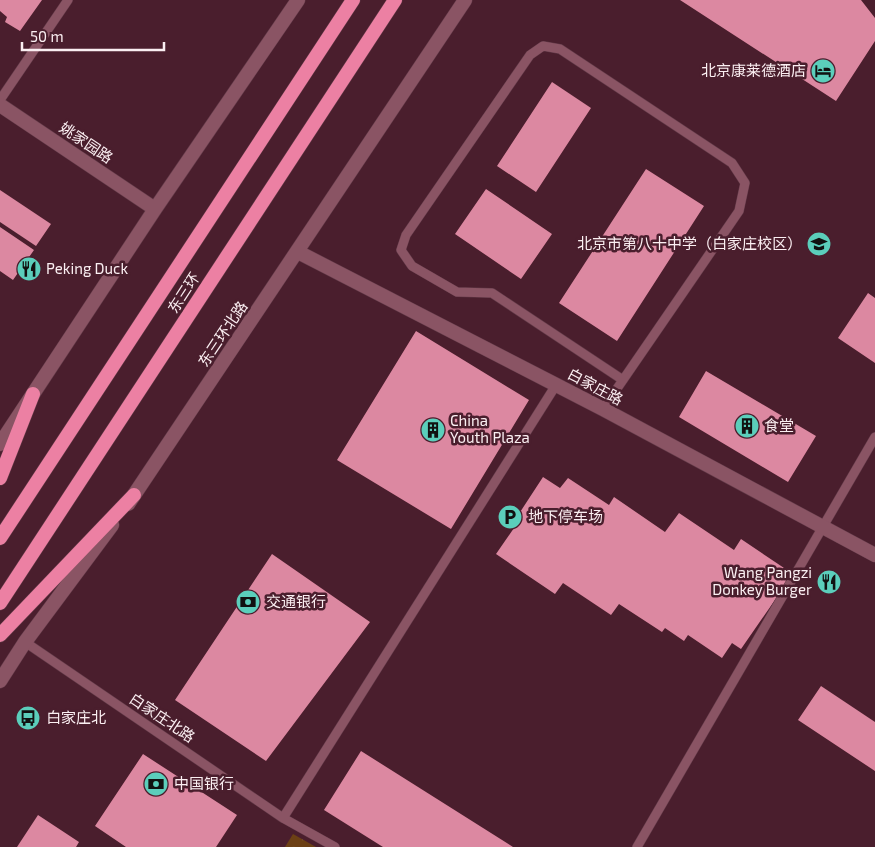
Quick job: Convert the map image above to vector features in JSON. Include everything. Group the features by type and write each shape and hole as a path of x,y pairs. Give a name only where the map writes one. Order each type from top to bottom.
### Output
{"highway":[{"name":"东三环","path":"0,538 353,0"},
{"name":"东三环","path":"0,603 396,0"},
{"path":"0,478 33,394"},
{"path":"0,636 134,494"}],"street":[{"path":"0,444 154,209 298,0"},
{"name":"东三环北路","path":"0,681 25,642 134,494 298,252 465,0"},
{"name":"姚家园路","path":"0,104 154,209"},
{"name":"白家庄路","path":"298,252 603,409 875,556"}],"lane":[{"path":"0,100 68,0"},
{"path":"603,409 623,380 739,211 745,183 732,163 560,49 543,46 530,55 406,235 401,250 412,266 457,292 492,293 623,380"},
{"path":"284,818 556,385"},
{"path":"637,847 875,437"},
{"name":"白家庄北路","path":"25,642 284,818 335,847"}],"green space":[{"path":"293,834 316,847 285,847"}],"building":[{"path":"0,0 42,0 20,31 5,22 7,17 0,11"},
{"name":"北京康莱德酒店","path":"680,0 861,0 875,18 875,41 836,101"},
{"path":"552,82 591,108 536,192 497,166"},
{"path":"646,169 704,206 617,341 559,303"},
{"path":"486,189 552,234 521,279 455,234"},
{"path":"0,190 51,224 36,246 0,222"},
{"path":"0,227 34,250 13,280 0,271"},
{"path":"868,293 875,298 875,363 838,338"},
{"name":"China Youth Plaza","path":"416,331 529,400 451,529 337,460"},
{"name":"食堂","path":"706,371 816,436 788,482 679,417"},
{"path":"543,477 560,488 568,478 609,505 614,497 665,532 679,513 734,550 741,539 793,574 741,649 732,643 722,658 688,635 684,641 665,628 662,632 619,604 611,615 563,583 555,594 496,554 514,528 511,526"},
{"path":"272,554 370,622 266,761 175,700"},
{"path":"821,686 875,722 875,771 798,720"},
{"path":"361,751 513,847 383,847 324,810"},
{"name":"中国银行","path":"143,754 237,815 216,847 126,847 95,826"},
{"path":"38,815 79,842 76,847 17,847"}],"place":[{"name":"北京康莱德酒店","path":"823,71"},
{"name":"北京市第八十中学（白家庄校区）","path":"819,244"},
{"name":"Peking Duck","path":"29,269"},
{"name":"食堂","path":"747,426"},
{"name":"China Youth Plaza","path":"433,430"},
{"name":"地下停车场","path":"510,517"},
{"name":"Wang Pangzi Donkey Burger","path":"829,582"},
{"name":"交通银行","path":"248,602"},
{"name":"白家庄北","path":"28,718"},
{"name":"中国银行","path":"156,784"}]}
